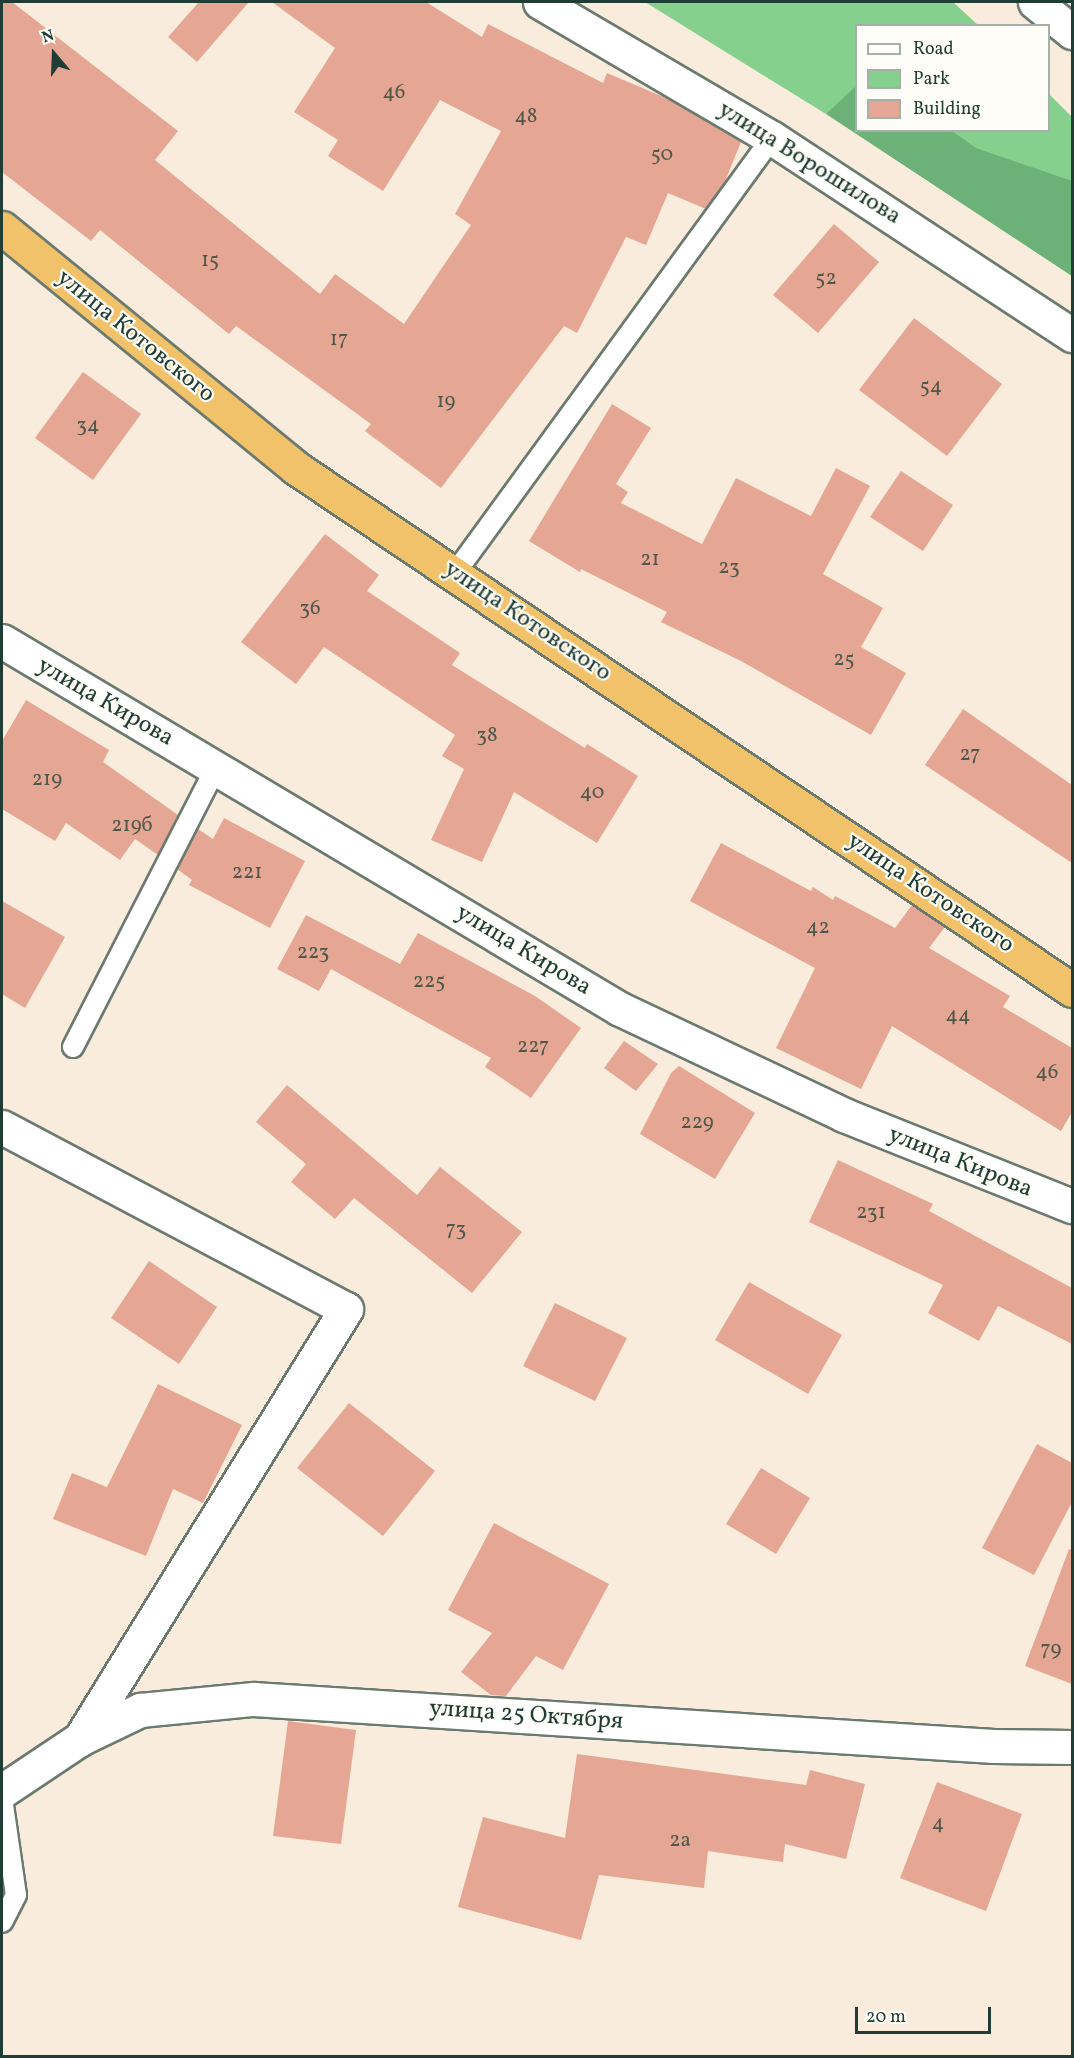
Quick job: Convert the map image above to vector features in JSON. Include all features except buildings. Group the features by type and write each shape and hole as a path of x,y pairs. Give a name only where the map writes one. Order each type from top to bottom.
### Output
{"highway":[{"name":"улица Котовского","path":"2,228 296,468 1072,990"}],"street":[{"name":"улица Ворошилова","path":"540,2 772,138 1072,335"},
{"path":"1035,2 1072,32"},
{"name":"улица Кирова","path":"2,641 620,1009 844,1115 1072,1206"},
{"path":"2,1127 346,1309 80,1739"},
{"name":"улица 25 Октября","path":"2,1791 80,1739 140,1710 253,1699 994,1746 1072,1747"}],"lane":[{"path":"455,573 772,138"},
{"path":"73,1047 216,767"},
{"path":"2,1798 16,1895 2,1922"}],"green space":[{"path":"645,2 953,2 977,24 855,24 855,124 847,115 826,114"},
{"path":"855,87 855,132 953,132 976,148 1072,181 1072,276 826,114"},
{"path":"1050,95 1072,117 1072,276 883,151 864,132 1050,132"}]}
